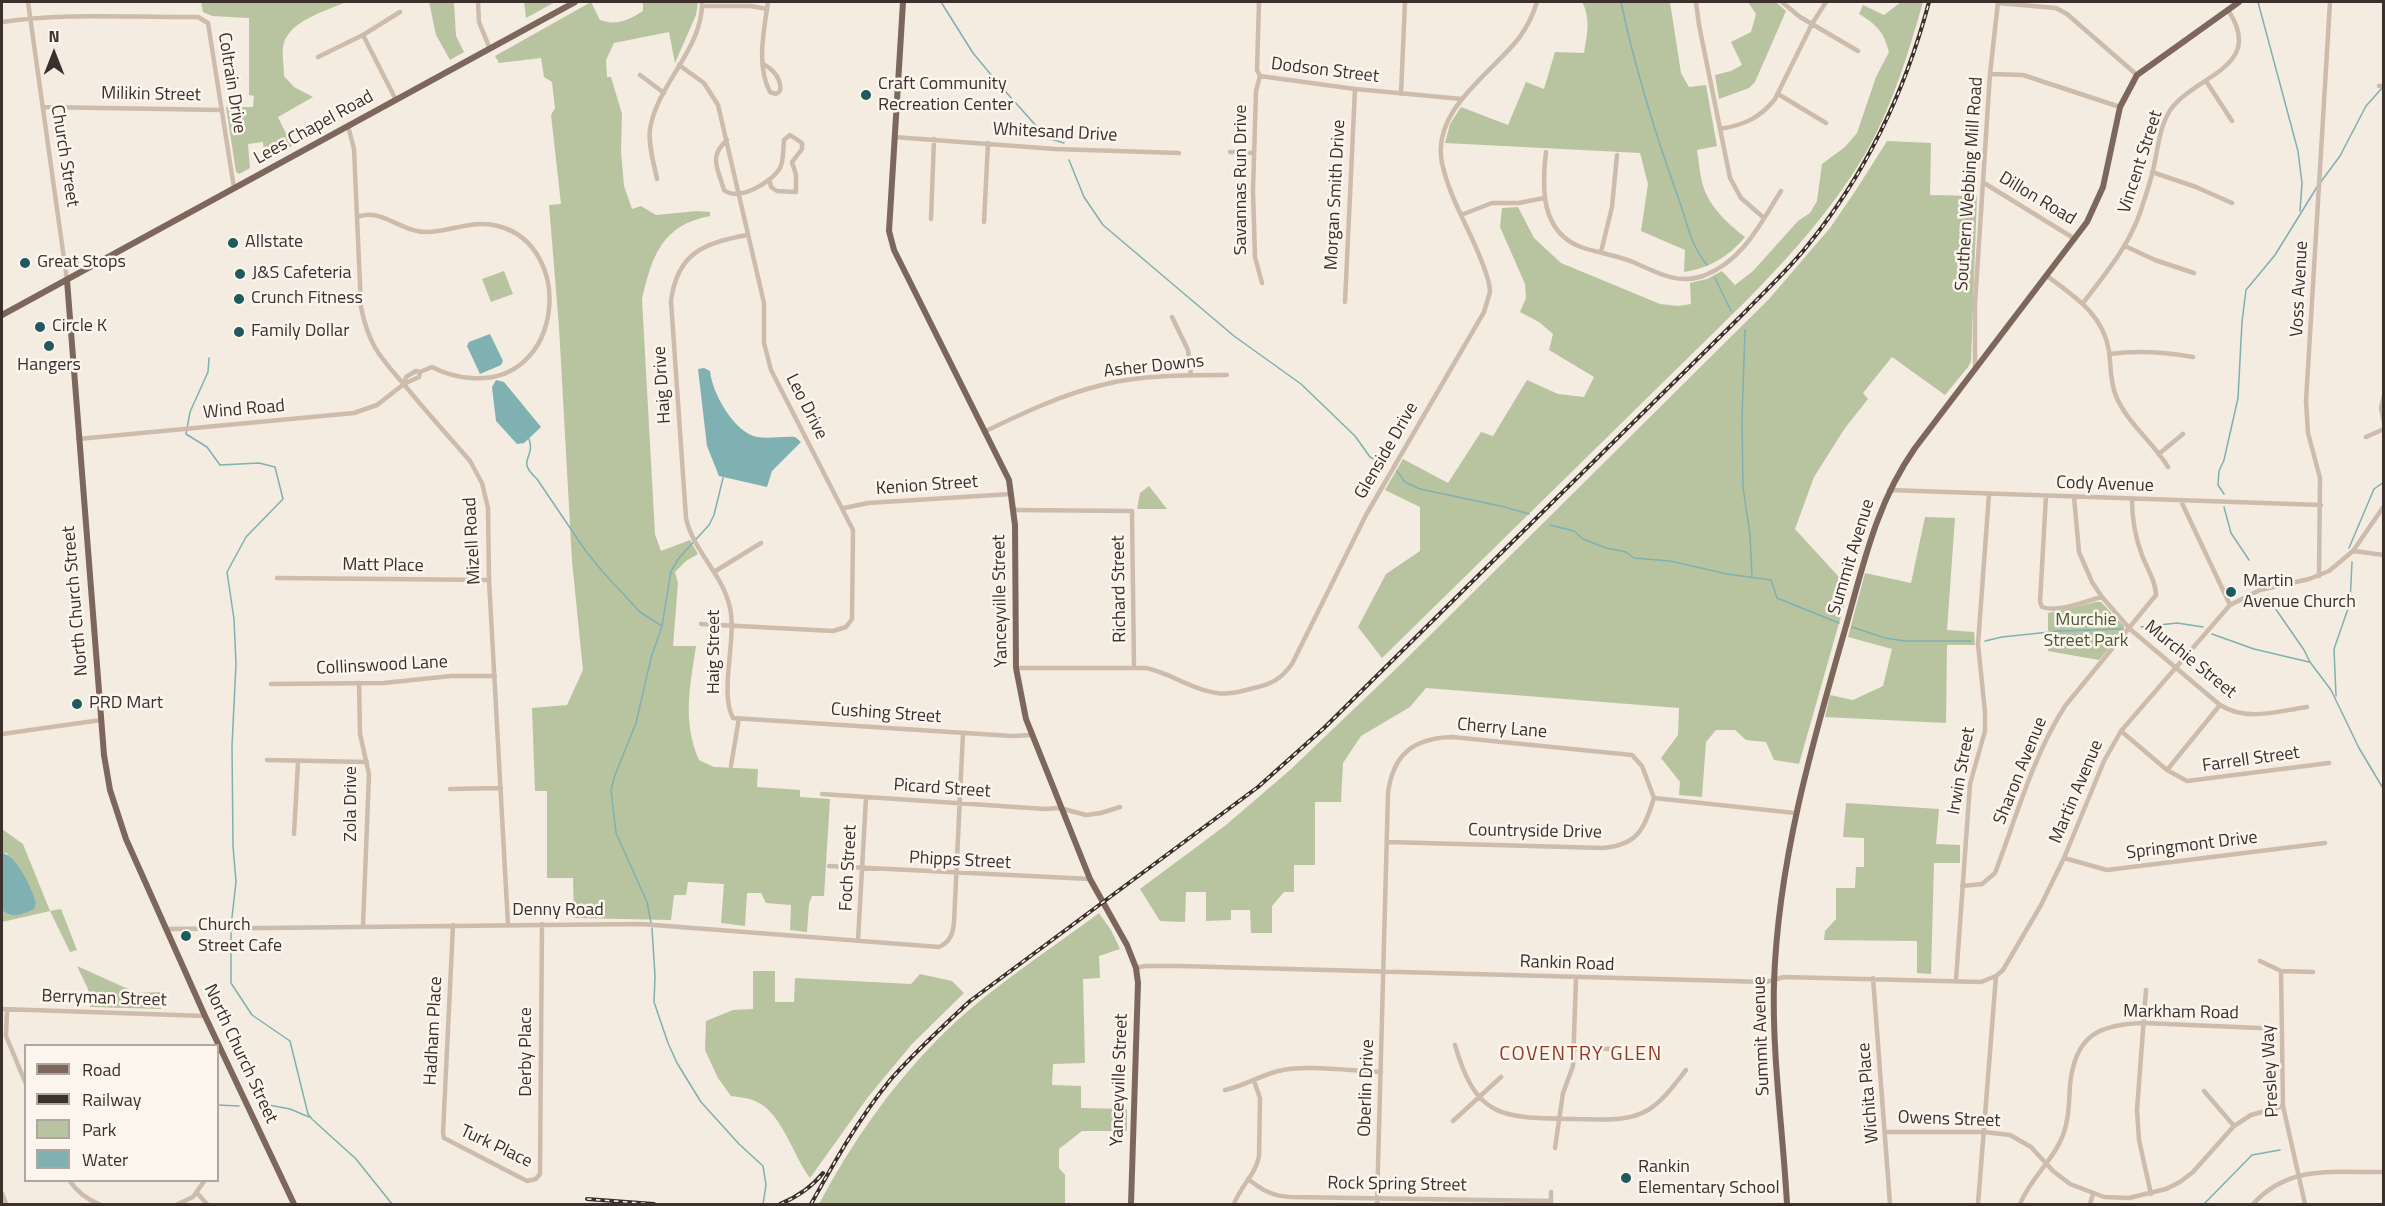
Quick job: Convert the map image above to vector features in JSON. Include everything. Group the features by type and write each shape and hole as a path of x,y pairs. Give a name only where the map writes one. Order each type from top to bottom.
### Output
{"main road":[{"name":"Lees Chapel Road","path":"2,315 575,2"},
{"name":"Yanceyville Street","path":"903,2 889,225 894,250 1009,480 1014,510 1016,668 1026,719 1090,879 1127,945 1136,968 1138,983 1136,1079 1131,1204"},
{"name":"Summit Avenue","path":"1787,1204 1780,1118 1774,980 1785,863 1795,813 1826,693 1869,543 1889,490 1915,448 2087,222 2098,200 2120,107 2137,75 2233,4"},
{"name":"North Church Street","path":"67,280 106,773 116,814 218,1044"},
{"name":"North Church Street","path":"219,1046 294,1204"}],"street":[{"name":"Church Street","path":"28,2 67,280"},
{"path":"478,2 481,29 490,49"},
{"path":"764,64 772,70 780,84 780,91 776,94 770,92 765,82 764,64 763,39 768,2"},
{"name":"Dodson Street","path":"1259,2 1257,70 1260,76 1355,89 1462,99"},
{"path":"1401,94 1405,2"},
{"name":"Glenside Drive","path":"1016,668 1134,667 1157,670 1204,690 1224,694 1276,682 1292,664 1367,513 1484,312 1490,292 1489,283 1447,179 1440,146 1443,131 1462,99 1519,38 1532,17 1537,2"},
{"path":"1696,2 1729,172 1736,190 1747,205 1764,218"},
{"path":"1782,2 1812,24 1858,51"},
{"path":"1720,129 1760,116 1778,94 1812,24 1826,2"},
{"path":"1998,2 2056,8 2067,14 2137,75"},
{"name":"Southern Webbing Mill Road","path":"1975,368 1975,304 1990,74 1998,2"},
{"name":"Voss Avenue","path":"2319,576 2320,478 2308,433 2306,401 2331,2"},
{"path":"657,179 650,132 653,117 698,28 702,4 767,9"},
{"name":"Vincent Street","path":"2083,303 2125,246 2141,211 2160,135 2171,110 2186,94 2230,63 2237,50 2239,41 2233,4"},
{"path":"318,57 363,35 400,12"},
{"name":"Coltrain Drive","path":"30,18 198,17 204,19 208,23 234,188"},
{"path":"2,22 30,18"},
{"path":"363,35 396,100"},
{"name":"Leo Drive","path":"679,65 698,78 710,90 720,112 764,303 764,343 771,370 844,508 853,530 852,619 846,627 833,631 701,624"},
{"path":"1990,74 2023,75 2120,107"},
{"path":"640,75 664,93"},
{"name":"Savannas Run Drive","path":"1260,76 1256,91 1253,153 1255,257 1262,283"},
{"path":"2206,81 2232,121"},
{"name":"Morgan Smith Drive","path":"1345,302 1355,89"},
{"path":"1778,94 1826,123"},
{"name":"Milikin Street","path":"43,107 222,110"},
{"name":"Mizell Road","path":"348,126 354,149 361,307 365,326 384,364 470,461 480,477 488,508 489,580 508,925"},
{"path":"727,140 718,148 715,156 724,190 732,194 770,182 782,166 784,140 790,135 802,142 802,149 792,162 796,175 796,192 777,192 771,187 770,182"},
{"name":"Whitesand Drive","path":"894,137 1077,150 1179,153"},
{"path":"931,219 934,139"},
{"path":"984,222 988,143"},
{"path":"1230,152 1253,153"},
{"path":"1546,152 1544,198 1554,224 1566,236 1579,246 1619,257 1673,279 1694,278 1717,269 1732,259 1746,245 1781,190"},
{"path":"1601,252 1612,207 1617,155"},
{"path":"782,166 793,167"},
{"path":"2152,172 2196,187 2232,203"},
{"name":"Dillon Road","path":"1984,183 2075,239"},
{"path":"1461,215 1492,203 1519,203 1544,198"},
{"name":"Wind Road","path":"78,439 354,413 377,405 404,384 419,377 420,372 432,367 443,373 461,377 492,378 506,373 530,357 542,340 550,311 548,288 536,251 518,234 495,225 469,224 425,232 405,228 373,213 357,217"},
{"name":"Haig Drive","path":"714,572 689,533 686,518 671,301 678,271 690,256 722,239 748,235"},
{"path":"2125,246 2155,260 2194,273"},
{"path":"2047,276 2083,303 2104,330 2116,397 2129,417 2160,453 2168,467"},
{"path":"1172,317 1188,350 1191,375"},
{"path":"2110,354 2158,351 2193,357"},
{"name":"Asher Downs","path":"986,431 1028,410 1101,385 1191,375 1227,375"},
{"path":"2384,396 2381,408 2384,422"},
{"path":"2366,437 2384,429"},
{"path":"2160,453 2183,434"},
{"name":"Cody Avenue","path":"1889,490 2320,505"},
{"name":"Kenion Street","path":"844,508 868,503 1012,494"},
{"name":"Irwin Street","path":"1956,980 1970,784 1985,731 1986,711 1978,644 1989,494"},
{"path":"2046,496 2040,602 2042,607 2057,608 2102,597"},
{"name":"Murchie Street","path":"2074,497 2079,552 2092,582 2102,597 2130,628 2220,705 2237,714 2246,715 2307,707"},
{"name":"Sharon Avenue","path":"1962,886 1982,884 1995,873 2055,721 2156,595 2156,587 2135,535 2132,499"},
{"path":"2181,501 2230,605"},
{"name":"Martin Avenue","path":"1996,976 2010,960 2041,905 2064,858 2104,761 2121,731 2230,605 2261,590 2319,576 2336,566 2353,551 2384,506"},
{"name":"Richard Street","path":"1014,510 1132,511 1134,667"},
{"path":"714,572 761,543"},
{"path":"2353,551 2384,555"},
{"name":"Haig Street","path":"714,572 728,596 733,625 728,698 730,713 733,718 739,718"},
{"name":"Matt Place","path":"277,578 489,580"},
{"name":"Collinswood Lane","path":"271,684 359,683 451,676 495,676"},
{"name":"Zola Drive","path":"359,683 360,734 369,780 363,926"},
{"path":"2167,770 2220,705"},
{"path":"731,766 739,718"},
{"name":"Cushing Street","path":"739,718 963,733 1031,735"},
{"path":"2,734 101,720"},
{"name":"Farrell Street","path":"2121,731 2167,770 2187,781 2329,763"},
{"path":"956,874 963,733"},
{"name":"Cherry Lane","path":"1383,972 1388,793 1393,769 1400,758 1412,747 1435,737 1452,737 1632,755 1642,766 1654,798"},
{"path":"267,760 367,762"},
{"path":"294,834 298,762"},
{"path":"450,789 501,788"},
{"name":"Picard Street","path":"822,795 1045,809 1060,808 1086,815 1120,807"},
{"name":"Foch Street","path":"858,940 866,798"},
{"path":"1654,798 1795,813"},
{"name":"Countryside Drive","path":"1387,842 1618,847 1640,833 1647,822 1654,798"},
{"name":"Springmont Drive","path":"2064,858 2107,870 2325,843"},
{"name":"Phipps Street","path":"829,866 1090,879"},
{"name":"Denny Road","path":"168,928 665,925 932,947 946,944 953,932 956,874"},
{"name":"Derby Place","path":"536,1179 540,1174 542,924"},
{"name":"Hadham Place","path":"444,1138 453,925"},
{"path":"2260,962 2281,971 2313,972"},
{"name":"Rankin Road","path":"1136,968 1180,966 1576,978 1774,980 1784,977 1982,982 1996,976"},
{"name":"Presley Way","path":"2281,971 2283,1106 2305,1204"},
{"name":"Oberlin Drive","path":"1377,1202 1383,972"},
{"path":"1978,1204 1996,976"},
{"path":"1555,1148 1563,1093 1573,1066 1576,978"},
{"name":"Wichita Place","path":"1873,978 1890,1204"},
{"path":"2146,990 2137,1125 2151,1194"},
{"path":"4,1010 6,1036 24,1079"},
{"name":"Berryman Street","path":"4,1010 205,1016"},
{"name":"Markham Road","path":"2020,1204 2030,1183 2056,1148 2067,1121 2072,1069 2082,1044 2101,1029 2124,1023 2144,1023 2282,1029"},
{"path":"1455,1045 1466,1078 1478,1097 1496,1111 1511,1116 1558,1119 1618,1119 1635,1116 1657,1102 1686,1070"},
{"path":"1575,1048 1614,1049"},
{"path":"1225,1090 1280,1070 1381,1072"},
{"path":"1453,1121 1500,1077"},
{"path":"1234,1204 1239,1191 1258,1163 1260,1098 1254,1081"},
{"path":"2204,1090 2234,1126"},
{"name":"Owens Street","path":"1886,1132 1999,1132 2021,1140 2070,1184 2093,1194 2129,1198 2166,1189 2193,1172 2234,1126 2251,1115 2283,1106"},
{"name":"Turk Place","path":"444,1138 527,1180 536,1179"},
{"path":"2253,1204 2271,1186 2297,1176 2384,1172"},
{"name":"Rock Spring Street","path":"1248,1179 1276,1196 1377,1202 1551,1203"},
{"path":"70,1182 74,1189 87,1199 99,1204"},
{"path":"178,1204 197,1193 204,1182"},
{"path":"1551,1192 1551,1203"},
{"path":"2,1193 6,1204"},
{"path":"197,1193 207,1204"},
{"path":"2090,1204 2093,1194"}],"green space":[{"path":"201,2 346,2 308,18 292,30 286,38 283,47 284,76 294,87 313,97 278,117 292,146 265,160 263,142 248,144 250,168 239,174 236,172 226,107 253,107 254,96 249,95 249,18 212,16 203,12"},
{"path":"429,2 454,2 456,36 464,52 450,60 436,35"},
{"path":"524,2 555,2 526,18"},
{"path":"591,2 600,20 617,22 643,11 643,2 698,2 696,15 675,63 669,32 614,43 606,60 607,77 611,77 622,114 621,151 624,186 632,209 641,206 656,215 710,212 710,216 694,220 681,227 662,245 650,269 642,299 655,534 661,551 690,540 698,554 686,561 675,572 678,583 673,646 696,646 689,718 699,760 714,767 758,769 757,787 800,790 800,797 830,799 824,896 812,896 809,904 807,932 790,930 791,905 766,903 761,893 747,893 745,926 721,923 724,884 688,882 686,895 674,895 671,920 574,918 573,878 547,878 547,791 535,791 532,708 567,705 583,670 572,561 559,327 549,205 561,204 551,115 555,108 552,82 544,77 541,58 499,63 495,56"},
{"path":"1582,2 1670,2 1681,73 1689,87 1706,85 1717,146 1697,150 1704,189 1721,216 1745,237 1732,250 1702,268 1684,272 1685,250 1641,231 1648,184 1640,153 1445,143 1450,124 1461,107 1508,125 1526,82 1544,89 1555,52 1584,53 1587,21"},
{"path":"1748,2 1776,2 1786,11 1755,82 1749,88 1719,99 1715,75 1731,71 1742,65 1731,42 1751,32 1756,14"},
{"path":"1901,2 1923,2 1900,76 1869,147 1828,208 1797,246 1747,300 1382,658 1358,627 1386,574 1420,551 1420,507 1385,490 1403,459 1448,483 1481,432 1493,436 1527,380 1558,394 1584,397 1594,377 1549,350 1553,334 1539,322 1520,312 1526,298 1525,284 1500,227 1502,208 1518,207 1534,238 1561,263 1660,304 1678,306 1691,304 1690,283 1707,279 1722,271 1735,285 1753,271 1798,221 1810,213 1817,201 1822,164 1845,147 1857,133 1876,77 1889,52 1885,39 1878,29 1859,14 1863,5 1884,15"},
{"path":"1887,141 1931,143 1930,195 1977,196 1971,361 1945,395 1892,357 1863,393 1868,399 1845,428 1814,477 1795,529 1849,588 1799,764 1774,760 1766,742 1746,740 1735,730 1716,730 1706,742 1702,797 1679,795 1680,782 1661,758 1678,735 1679,708 1426,688 1410,707 1361,736 1343,763 1341,802 1315,802 1315,865 1294,865 1294,892 1284,892 1272,906 1272,933 1251,933 1250,910 1231,910 1231,920 1206,921 1206,892 1186,892 1185,922 1160,921 1140,889 1226,825 1290,770 1401,664 1769,299 1830,228"},
{"path":"504,271 513,294 491,302 482,279"},
{"path":"1149,486 1167,509 1137,509 1140,493"},
{"path":"1925,517 1955,518 1947,630 1974,632 1975,645 1947,645 1946,723 1825,717 1830,695 1853,700 1883,686 1892,649 1848,637 1865,573 1911,583"},
{"name":"Murchie Street Park","path":"2101,602 2124,626 2124,631 2099,660 2048,651 2048,613"},
{"path":"1846,803 1939,809 1936,844 1960,845 1960,863 1934,863 1931,974 1917,973 1917,941 1824,940 1825,931 1836,919 1836,888 1855,888 1856,867 1864,867 1864,838 1843,837"},
{"path":"2,829 23,844 50,911 2,922 2,910 10,915 25,913 7,853 2,853"},
{"path":"61,909 77,950 70,952 50,911"},
{"path":"1099,913 1120,949 1099,956 1100,978 1083,979 1085,1063 1053,1064 1052,1085 1081,1086 1081,1108 1127,1109 1127,1131 1082,1131 1059,1149 1059,1168 1065,1175 1065,1204 819,1204 844,1160 886,1098 936,1041 994,990"},
{"path":"77,966 137,993 161,992 161,1009 90,1007 88,989"},
{"path":"753,971 775,971 775,1002 794,1002 795,978 911,984 920,974 952,981 964,993 912,1044 868,1097 810,1178 773,1115 755,1101 731,1096 718,1078 705,1050 706,1021 733,1010 753,1009"}],"water":[{"path":"490,334 503,361 501,365 480,374 467,346 469,342"},
{"path":"704,368 710,371 720,400 740,428 757,437 795,437 801,442 772,471 767,487 719,476 707,446 698,369"},
{"path":"496,380 504,382 541,427 524,443 517,444 496,421 492,387"},
{"path":"2,853 8,855 23,873 36,903 34,909 13,915 2,910"}],"waterway":[{"path":"941,2 973,53 997,82 1047,138 1064,143"},
{"path":"1621,2 1639,76 1661,149 1693,240 1707,265"},
{"path":"2258,2 2298,151 2302,183 2300,211"},
{"path":"2320,183 2340,156 2366,106 2383,87"},
{"path":"1069,160 1084,197 1103,225 1234,336 1301,384 1355,436 1370,457 1386,465"},
{"path":"2224,494 2218,485 2219,471 2224,460 2238,398 2246,290 2275,255 2317,187"},
{"path":"1715,278 1731,311"},
{"path":"1745,330 1742,419 1743,488 1750,534 1752,576"},
{"path":"209,358 208,372 190,412 186,434 207,447 220,465 259,463 275,467 283,499 246,537 227,572 234,619 236,664 232,746 233,846 236,882 231,926"},
{"path":"529,439 530,451 527,467 585,550 640,612 662,626"},
{"path":"1397,471 1405,482 1420,489 1529,514"},
{"path":"651,923 647,902 616,833 611,790 636,723 651,658 662,626 671,571 679,558 709,525 714,515 723,478"},
{"path":"2349,548 2374,489 2384,482"},
{"path":"2224,507 2231,533 2249,560"},
{"path":"1550,525 1574,531 1583,539 1606,548 1626,552 1634,558 1670,561 1727,574 1771,580 1777,598 1839,623"},
{"path":"2336,696 2334,649 2350,603 2352,562"},
{"path":"2262,596 2275,608 2331,690 2359,748 2384,790"},
{"path":"2141,627 2177,623 2203,627"},
{"path":"1852,627 1885,638 1905,641 1971,641"},
{"path":"1985,641 2059,631 2121,629"},
{"path":"2212,634 2254,649 2309,662"},
{"path":"652,928 654,1002 668,1043 677,1063 701,1102 739,1144 763,1166 766,1185 763,1204"},
{"path":"231,931 231,983 252,1015 290,1041 308,1114 312,1119"},
{"path":"258,1103 290,1109 309,1117"},
{"path":"219,1105 239,1106"},
{"path":"313,1120 356,1159 392,1204"},
{"path":"2204,1204 2252,1155 2280,1150"}],"railway":[{"path":"811,1204 848,1140 879,1094 940,1029 970,1001 1258,787 1324,728 1785,271 1829,217 1866,160 1896,99 1929,2"},
{"path":"780,1204 803,1192 823,1173"},
{"path":"587,1199 654,1204"}],"place":[{"name":"Craft Community Recreation Center","path":"866,95"},
{"name":"Allstate","path":"233,243"},
{"name":"Great Stops","path":"25,263"},
{"name":"J&S Cafeteria","path":"240,274"},
{"name":"Crunch Fitness","path":"239,299"},
{"name":"Circle K","path":"40,327"},
{"name":"Family Dollar","path":"239,332"},
{"name":"Hangers","path":"49,346"},
{"name":"Martin Avenue Church","path":"2231,592"},
{"name":"PRD Mart","path":"77,704"},
{"name":"Church Street Cafe","path":"186,936"},
{"name":"Rankin Elementary School","path":"1626,1178"}],"district":[{"name":"COVENTRY GLEN","path":"1581,1055"}]}
